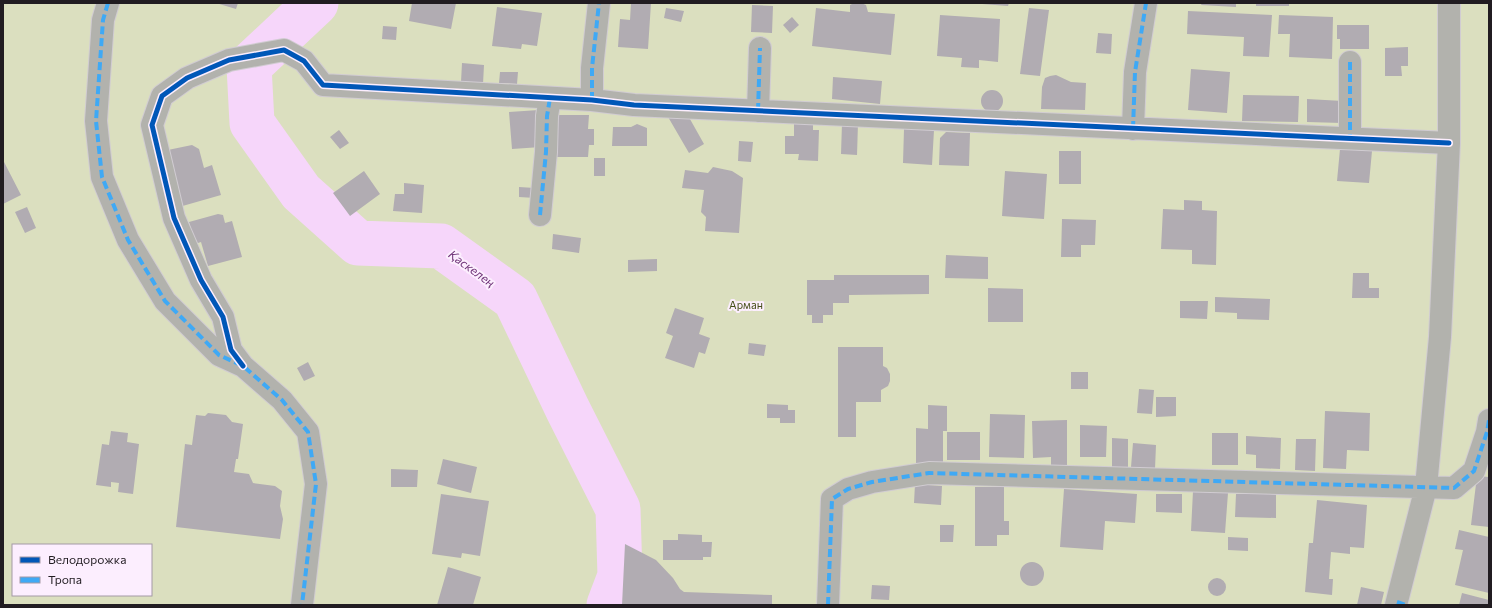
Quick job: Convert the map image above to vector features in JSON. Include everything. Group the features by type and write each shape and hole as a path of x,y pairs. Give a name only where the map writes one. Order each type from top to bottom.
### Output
{"street":[{"path":"108,3 103,20 96,121 102,177 128,240 165,301 219,355 243,366"},
{"path":"592,100 592,68 599,3"},
{"path":"1133,129 1135,72 1146,3"},
{"path":"1400,604 1426,487 1440,337 1449,143 1449,3"},
{"path":"758,111 760,48"},
{"path":"302,605 316,484 308,432 282,400 243,366 231,350 223,317 201,280 174,218 152,125 162,96 187,78 229,60 284,50 304,61 323,86 592,100 634,105 1449,143"},
{"path":"1350,62 1350,138"},
{"path":"540,215 546,152 547,116 550,98"},
{"path":"828,605 832,499 848,489 872,482 929,474 1454,488 1474,471 1487,432 1489,420"}],"green space":[{"name":"Арман","path":"3,3 1489,3 1489,605 3,605"}],"building":[{"path":"216,3 238,3 236,9"},
{"path":"412,3 456,3 451,29 409,21"},
{"path":"631,3 651,3 648,49 618,47 620,19 630,20"},
{"path":"854,3 866,5 868,12 895,14 891,55 812,46 816,8 850,12 850,5"},
{"path":"982,3 1009,3 1008,6"},
{"path":"1202,3 1236,3 1236,7 1201,5"},
{"path":"1256,3 1289,3 1289,6 1256,6"},
{"path":"752,5 773,6 772,33 751,32"},
{"path":"497,7 542,13 537,46 522,44 521,49 492,46"},
{"path":"666,8 684,11 681,22 664,18"},
{"path":"1029,8 1049,10 1040,76 1020,74"},
{"path":"1188,11 1272,15 1269,57 1243,56 1244,37 1187,34"},
{"path":"940,15 1000,19 998,62 979,60 979,68 961,67 962,58 937,56"},
{"path":"1279,15 1333,17 1332,59 1289,57 1290,34 1278,34"},
{"path":"792,17 799,25 790,33 783,25"},
{"path":"1337,25 1369,25 1369,49 1340,49 1340,39 1337,39"},
{"path":"383,26 397,27 396,40 382,39"},
{"path":"1098,33 1112,34 1111,54 1096,53"},
{"path":"1408,47 1408,66 1401,66 1402,76 1385,76 1385,48"},
{"path":"462,63 484,65 483,84 461,82"},
{"path":"1191,69 1230,72 1227,113 1188,110"},
{"path":"500,72 518,72 517,84 499,83"},
{"path":"1056,75 1071,82 1086,83 1085,110 1041,109 1042,87 1045,78"},
{"path":"833,77 882,81 880,104 832,99"},
{"path":"992,90 1000,93 1003,101 1000,109 992,112 984,109 981,101 984,93"},
{"path":"1243,95 1299,96 1298,122 1242,121"},
{"path":"1307,99 1343,101 1342,123 1307,122"},
{"path":"539,110 541,147 512,149 509,112"},
{"path":"664,110 686,112 704,144 689,153"},
{"path":"553,115 589,115 588,129 594,129 594,145 589,145 588,157 552,157"},
{"path":"794,123 813,123 813,130 819,130 818,161 798,160 799,154 785,154 785,136 794,136"},
{"path":"842,123 858,123 857,155 841,154"},
{"path":"637,124 647,128 647,146 612,146 613,127 631,127"},
{"path":"904,129 934,130 932,165 903,163"},
{"path":"339,130 349,143 340,149 330,137"},
{"path":"946,132 970,133 969,166 939,165 940,138"},
{"path":"739,141 753,142 751,162 738,161"},
{"path":"192,145 199,149 204,168 212,165 221,195 179,207 163,151"},
{"path":"1340,149 1372,151 1369,183 1337,181"},
{"path":"1059,151 1081,151 1081,184 1059,184"},
{"path":"594,158 605,158 605,176 594,176"},
{"path":"3,160 21,195 3,204"},
{"path":"713,167 732,171 743,178 739,233 705,231 706,217 701,212 704,190 682,188 685,170 708,173"},
{"path":"364,171 380,194 350,216 333,193"},
{"path":"1005,171 1047,174 1044,219 1002,216"},
{"path":"404,183 424,185 422,213 393,211 395,194 404,194"},
{"path":"519,187 535,188 535,198 519,197"},
{"path":"1184,200 1202,201 1202,210 1217,211 1216,265 1192,264 1192,250 1161,249 1163,209 1184,210"},
{"path":"27,207 36,228 25,233 15,212"},
{"path":"218,214 223,215 225,223 232,221 242,257 208,266 201,242 195,244 189,222"},
{"path":"1062,219 1096,220 1095,245 1081,245 1081,257 1061,257"},
{"path":"553,234 581,238 579,253 552,249"},
{"path":"946,255 988,257 988,279 945,278"},
{"path":"657,259 657,271 628,272 628,260"},
{"path":"1353,273 1369,273 1369,288 1379,288 1379,298 1352,298"},
{"path":"834,275 929,275 929,294 849,295 849,303 833,303 833,315 823,315 823,323 812,323 812,315 807,315 807,280 834,280"},
{"path":"988,288 1023,289 1023,322 988,322"},
{"path":"1215,297 1270,299 1269,320 1237,319 1237,313 1215,312"},
{"path":"1180,301 1208,301 1207,319 1180,318"},
{"path":"675,308 704,318 699,334 710,338 705,354 699,352 694,368 665,358 673,336 666,333"},
{"path":"749,343 766,345 764,356 748,354"},
{"path":"838,347 883,347 883,366 887,368 890,374 888,386 881,390 881,402 856,402 856,437 838,437"},
{"path":"308,362 315,376 304,381 297,368"},
{"path":"1071,372 1088,372 1088,389 1071,389"},
{"path":"1139,389 1154,390 1152,414 1137,413"},
{"path":"1156,397 1176,397 1176,416 1156,417"},
{"path":"767,404 788,405 788,410 795,410 795,423 780,423 780,418 767,418"},
{"path":"928,405 947,406 947,431 943,431 943,463 916,463 916,428 928,429"},
{"path":"1325,411 1370,413 1369,451 1347,450 1346,469 1323,468"},
{"path":"208,413 226,415 232,422 243,424 238,459 236,459 234,472 249,474 253,483 275,486 282,491 280,506 283,519 280,539 176,527 185,444 192,445 196,415 205,416"},
{"path":"990,414 1025,415 1024,458 989,457"},
{"path":"1067,420 1067,468 1051,468 1051,457 1033,458 1032,421"},
{"path":"1080,425 1107,426 1106,457 1080,457"},
{"path":"111,431 128,433 127,442 139,444 133,494 118,492 119,483 111,482 111,487 96,485 102,444 109,445"},
{"path":"947,432 980,432 980,460 947,460"},
{"path":"1212,433 1238,433 1238,465 1212,465"},
{"path":"1246,436 1281,438 1280,469 1256,468 1256,455 1246,454"},
{"path":"1112,438 1128,439 1128,467 1112,467"},
{"path":"1296,439 1316,439 1315,471 1295,470"},
{"path":"1133,443 1156,445 1155,469 1131,467"},
{"path":"443,459 477,467 471,493 437,484"},
{"path":"391,469 418,470 417,487 391,487"},
{"path":"1477,476 1489,477 1489,527 1471,525"},
{"path":"915,484 942,486 941,505 914,503"},
{"path":"975,487 1004,487 1004,521 1009,521 1009,535 997,535 997,546 975,546"},
{"path":"1064,489 1137,494 1135,523 1105,521 1103,550 1060,547"},
{"path":"1193,491 1228,493 1225,533 1191,531"},
{"path":"441,494 489,501 480,556 462,553 461,558 432,554"},
{"path":"1156,494 1182,494 1182,513 1156,512"},
{"path":"1236,494 1276,494 1276,518 1235,517"},
{"path":"1317,500 1367,505 1364,548 1350,547 1350,554 1331,552 1329,579 1333,579 1332,595 1305,592 1309,543 1313,543"},
{"path":"940,525 954,525 953,542 940,542"},
{"path":"1459,530 1489,537 1489,593 1455,585 1463,550 1455,549"},
{"path":"678,534 702,535 702,542 712,542 711,557 703,557 703,560 663,560 663,540 678,540"},
{"path":"1228,537 1248,538 1248,551 1228,550"},
{"path":"625,544 656,560 684,592 772,595 772,605 622,605"},
{"path":"1032,562 1041,565 1044,574 1041,583 1032,586 1023,583 1020,574 1023,565"},
{"path":"448,567 481,577 473,605 437,605"},
{"path":"1217,578 1223,581 1226,587 1223,593 1217,596 1211,593 1208,587 1211,581"},
{"path":"872,585 890,586 889,600 871,599"},
{"path":"1361,587 1384,592 1381,605 1357,605"},
{"path":"1462,593 1489,600 1489,605 1459,605"}],"waterway":[{"name":"Қаскелең","path":"316,3 249,66 252,123 301,192 358,243 441,246 515,299 568,410 618,509 620,576 609,605"}],"marked path":[{"path":"108,3 103,20 96,121 102,177 128,240 165,301 219,355 243,366 282,400 308,432 316,484 302,605"},
{"path":"592,100 592,68 599,3"},
{"path":"1133,129 1135,72 1146,3"},
{"path":"758,111 760,48"},
{"path":"1350,62 1350,138"},
{"path":"540,215 546,152 547,116 550,98"},
{"path":"828,605 832,499 848,489 872,482 929,473 1454,488 1474,471 1487,432 1489,420"},
{"path":"1397,602 1406,605"}],"cycle path":[{"path":"243,366 231,350 223,317 201,280 174,218 152,125 162,96 187,78 229,60 284,50 304,61 323,85 592,100 634,105 1449,143"}]}
